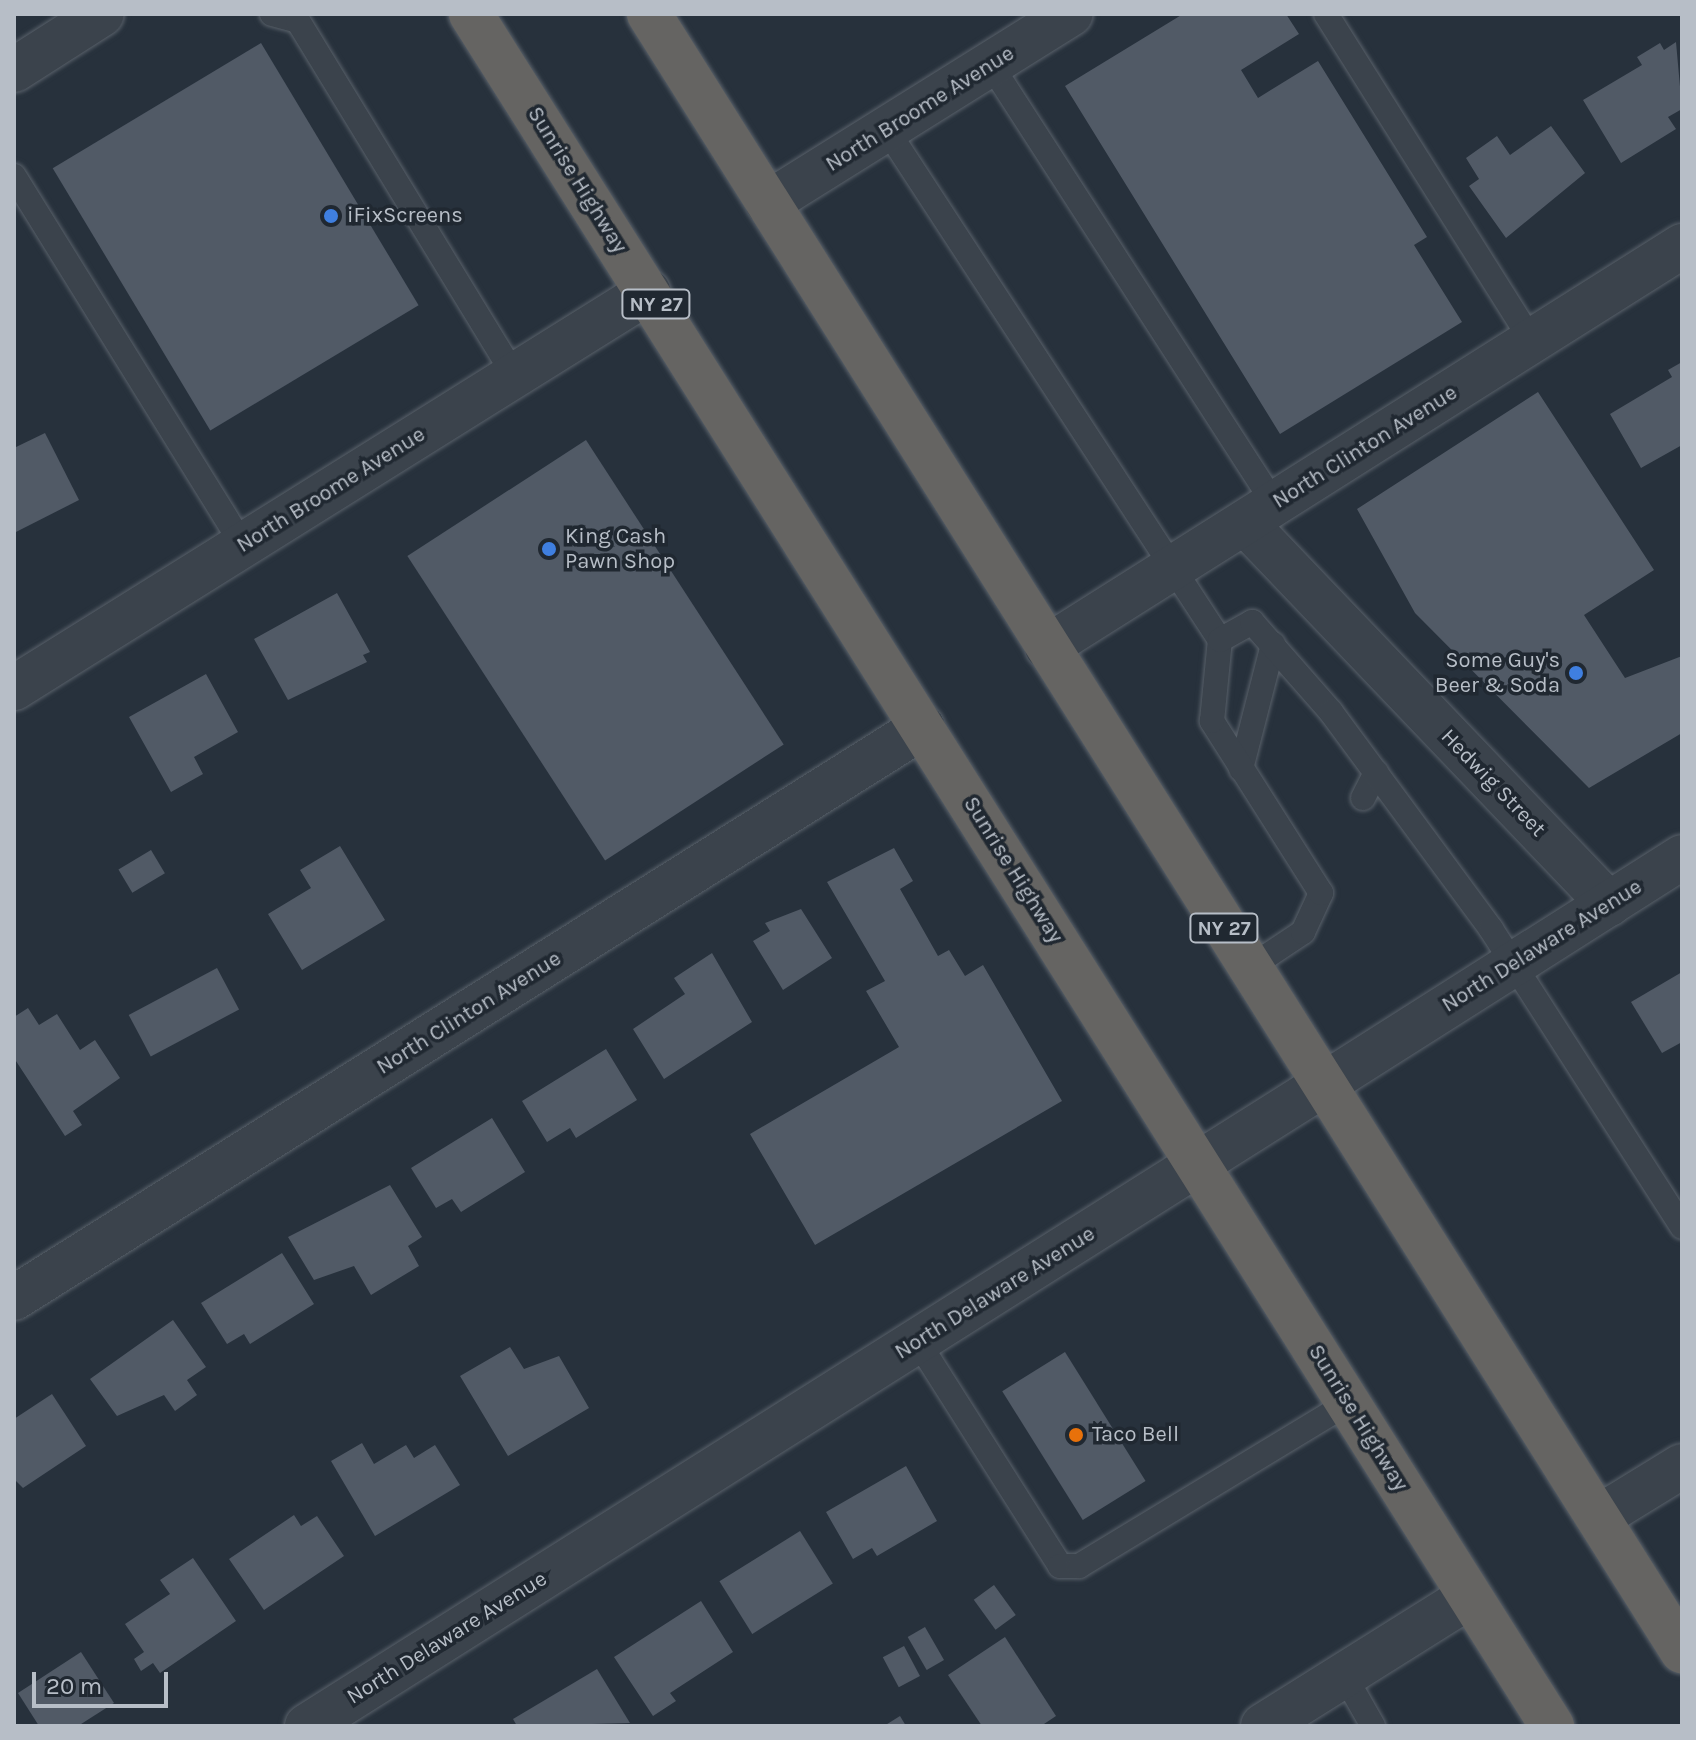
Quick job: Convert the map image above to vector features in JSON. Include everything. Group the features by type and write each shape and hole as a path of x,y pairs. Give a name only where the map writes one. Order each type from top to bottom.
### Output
{"highway":[{"name":"Sunrise Highway","path":"471,14 1552,1726"},
{"name":"NY 27","path":"649,14 1682,1651"}],"street":[{"path":"14,70 102,14"},
{"name":"North Broome Avenue","path":"768,203 1071,14"},
{"name":"North Clinton Avenue","path":"1047,647 1682,246"},
{"name":"North Broome Avenue","path":"14,688 648,292"},
{"name":"Hedwig Street","path":"1260,514 1609,904"},
{"name":"North Clinton Avenue","path":"14,1298 923,727"},
{"name":"North Delaware Avenue","path":"307,1726 1682,857"},
{"path":"1599,1517 1682,1466"},
{"path":"1263,1726 1470,1596"}],"lane":[{"path":"272,14 298,21 515,376"},
{"path":"1326,14 1532,341"},
{"path":"991,65 1260,514"},
{"path":"887,130 1171,570 1220,640 1212,721 1321,893"},
{"path":"14,176 243,545"},
{"path":"1220,640 1252,622 1273,644 1326,720 1376,772 1515,962 1682,1227"},
{"path":"1241,769 1273,644"},
{"path":"1363,798 1376,772"},
{"path":"1270,816 1283,795"},
{"path":"1249,968 1303,932 1331,869"},
{"path":"918,1342 1060,1566 1079,1566 1348,1403"},
{"path":"1344,1675 1373,1726"}],"building":[{"path":"1183,14 1286,14 1299,34 1241,70 1258,98 1318,61 1427,237 1414,245 1462,322 1280,434 1065,86"},
{"path":"1676,42 1682,109 1668,117 1676,129 1621,163 1583,100 1642,65 1637,57 1660,43 1664,50"},
{"path":"261,43 419,305 210,430 53,168"},
{"path":"1551,126 1585,173 1506,238 1469,186 1479,179 1466,158 1497,136 1510,155"},
{"path":"1682,362 1682,445 1641,468 1610,414 1672,377 1668,370"},
{"path":"1538,392 1654,570 1584,615 1625,678 1682,656 1682,733 1589,788 1415,613 1357,509"},
{"path":"45,433 79,500 14,533 14,448"},
{"path":"586,440 784,744 605,860 407,556"},
{"path":"337,593 370,652 363,655 367,662 288,700 254,639"},
{"path":"206,674 238,732 194,757 203,774 171,792 129,717"},
{"path":"340,846 385,920 302,970 268,914 311,888 300,870"},
{"path":"894,848 913,881 900,889 938,956 949,950 965,976 983,965 1062,1101 815,1245 750,1134 899,1047 866,991 885,981 827,882"},
{"path":"151,850 165,873 132,893 118,870"},
{"path":"801,909 832,958 783,990 753,941 770,931 765,923"},
{"path":"712,953 752,1022 664,1079 633,1029 685,994 674,978"},
{"path":"217,968 239,1009 151,1056 129,1015"},
{"path":"1682,972 1682,1042 1662,1053 1631,1002"},
{"path":"28,1008 39,1025 57,1014 80,1050 95,1040 120,1078 73,1111 82,1125 65,1136 14,1058 14,1017"},
{"path":"606,1049 637,1100 576,1138 570,1128 547,1142 522,1101"},
{"path":"492,1118 525,1172 461,1212 452,1199 436,1208 411,1168"},
{"path":"390,1185 422,1237 408,1246 419,1266 371,1295 354,1266 314,1280 288,1237"},
{"path":"282,1253 314,1304 250,1344 244,1334 227,1344 201,1303"},
{"path":"173,1320 206,1367 187,1380 197,1395 175,1411 164,1395 117,1416 90,1379"},
{"path":"510,1347 524,1369 559,1356 589,1408 508,1456 460,1376"},
{"path":"1065,1352 1146,1481 1083,1520 1002,1391"},
{"path":"52,1394 86,1446 23,1488 14,1479 14,1419"},
{"path":"362,1443 374,1464 406,1445 414,1458 435,1445 460,1485 375,1536 331,1461"},
{"path":"906,1466 937,1521 877,1556 872,1548 853,1559 826,1512"},
{"path":"294,1515 301,1526 317,1516 344,1556 264,1610 229,1559"},
{"path":"800,1531 833,1584 752,1634 719,1581"},
{"path":"193,1558 236,1621 160,1673 153,1663 141,1671 134,1659 144,1652 125,1624 170,1594 160,1580"},
{"path":"994,1585 1016,1615 996,1630 974,1600"},
{"path":"701,1601 733,1652 670,1693 676,1701 653,1716 614,1657"},
{"path":"925,1627 944,1660 927,1670 908,1637"},
{"path":"1005,1637 1056,1716 1041,1726 982,1726 948,1675"},
{"path":"904,1646 920,1676 899,1687 883,1657"},
{"path":"81,1652 114,1703 78,1726 39,1726 18,1693"},
{"path":"597,1669 630,1723 517,1726 513,1719"},
{"path":"900,1716 906,1726 884,1726"}],"place":[{"name":"iFixScreens","path":"331,216"},
{"name":"King Cash Pawn Shop","path":"549,549"},
{"name":"Some Guy's Beer & Soda","path":"1576,673"},
{"name":"Taco Bell","path":"1076,1435"}]}
